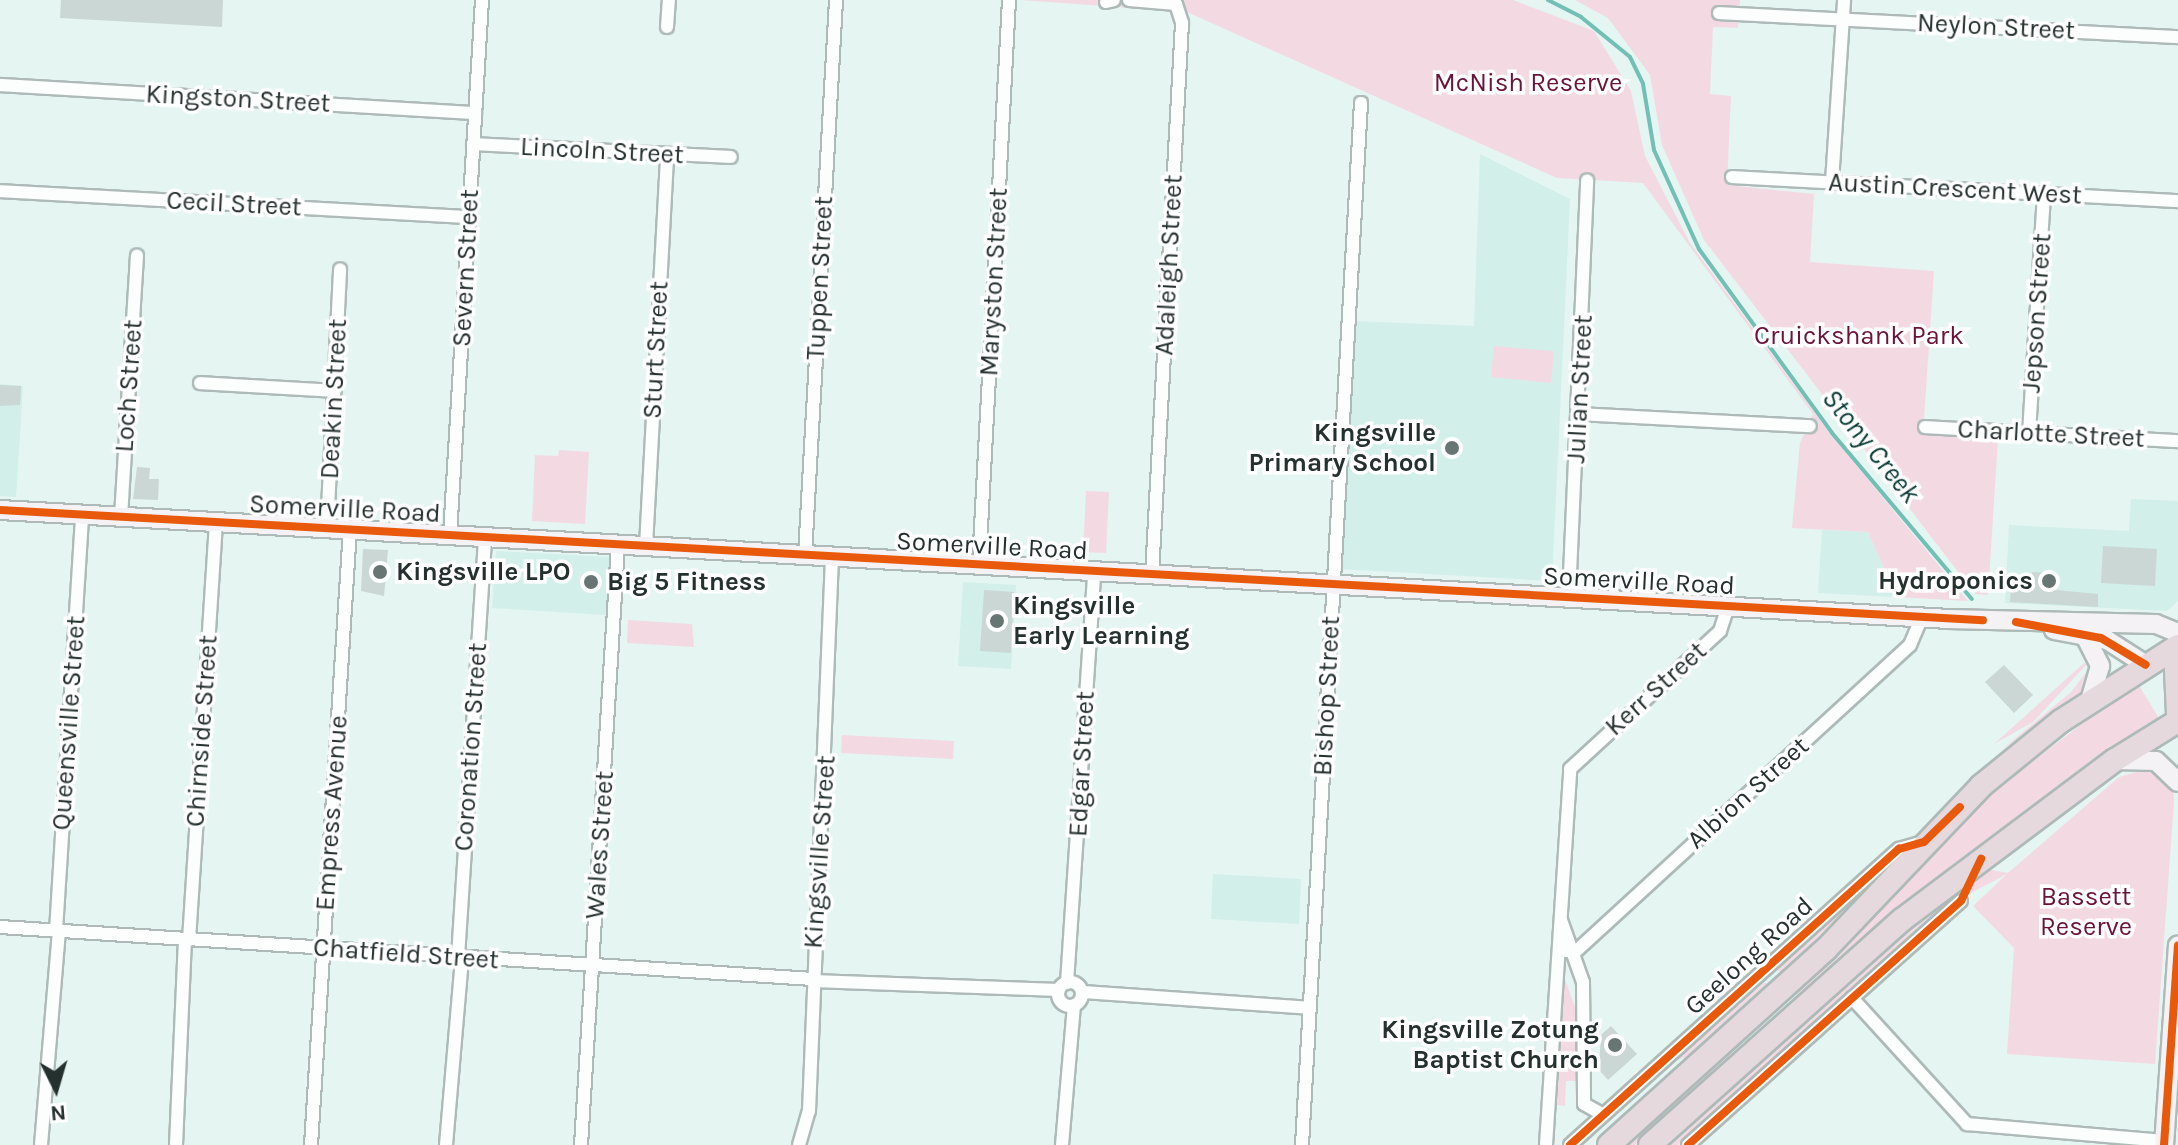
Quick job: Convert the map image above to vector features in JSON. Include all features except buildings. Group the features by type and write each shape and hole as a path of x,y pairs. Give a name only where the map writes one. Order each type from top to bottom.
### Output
{"highway":[{"name":"Geelong Road","path":"1609,1145 1784,987 1981,786 2090,702 2177,642"},
{"path":"2177,642 2177,714"},
{"path":"2146,665 2177,714"},
{"path":"1650,1145 1903,919 2177,714"},
{"path":"1781,1027 1789,1005 1784,987"}],"main road":[{"name":"Somerville Road","path":"0,510 2016,622 2156,624 2177,642"},
{"name":"Somerville Road","path":"2016,622 2084,634 2146,665"},
{"path":"2084,634 2100,666 2090,702"},
{"path":"2115,760 2156,761 2178,782"},
{"path":"2164,1143 2178,945"}],"street":[{"name":"Severn Street","path":"450,535 482,0"},
{"path":"667,27 669,0"},
{"name":"Tuppen Street","path":"805,555 836,0"},
{"name":"Maryston Street","path":"979,565 1009,0"},
{"name":"Adaleigh Street","path":"1129,0 1176,4 1182,23 1152,575"},
{"path":"1832,182 1844,0"},
{"name":"Neylon Street","path":"1719,13 2178,37"},
{"name":"Kingston Street","path":"0,85 475,113"},
{"name":"Bishop Street","path":"1302,1145 1361,103"},
{"name":"Lincoln Street","path":"473,144 731,157"},
{"name":"Sturt Street","path":"646,546 667,154"},
{"name":"Austin Crescent West","path":"1732,177 2178,201"},
{"name":"Julian Street","path":"1569,597 1587,180"},
{"name":"Cecil Street","path":"0,191 469,217"},
{"name":"Jepson Street","path":"2029,433 2044,194"},
{"name":"Loch Street","path":"121,517 137,255"},
{"name":"Deakin Street","path":"327,528 340,269"},
{"path":"200,383 335,391"},
{"path":"1579,414 1810,426"},
{"name":"Charlotte Street","path":"1925,427 2178,441"},
{"name":"Queensville Street","path":"41,1145 58,931 82,515"},
{"name":"Chirnside Street","path":"176,1145 216,522"},
{"name":"Empress Avenue","path":"311,1145 350,529"},
{"name":"Coronation Street","path":"446,1145 485,537"},
{"name":"Wales Street","path":"581,1145 618,545"},
{"name":"Kingsville Street","path":"799,1145 809,1108 832,557"},
{"name":"Edgar Street","path":"1062,1145 1094,572"},
{"name":"Kerr Street","path":"1560,917 1573,764 1720,631 1728,606"},
{"name":"Albion Street","path":"1575,952 1910,645 1922,617"},
{"name":"Geelong Road","path":"1570,1145 1899,849 1924,842"},
{"path":"1688,1145 1961,901"},
{"path":"1560,917 1575,952 1588,1023 1584,1102 1602,1114"},
{"path":"1546,1145 1560,917"},
{"name":"Chatfield Street","path":"0,927 813,980 1309,1008"},
{"path":"1559,950 1575,952"},
{"path":"1752,980 1769,975 1784,987"},
{"path":"1852,998 1967,1124 2164,1143"}],"shaded area":[{"name":"Kingsville Primary School","path":"1480,154 1570,199 1552,581 1340,569 1352,321 1474,326"},
{"path":"0,384 23,386 16,497 0,496"},
{"path":"2131,499 2178,501 2178,601 2167,611 2005,603 2009,525 2129,531"},
{"path":"1822,530 1868,532 1896,597 1818,593"},
{"path":"496,551 611,557 607,615 492,608"},
{"path":"963,582 1016,585 1011,669 958,666"},
{"path":"1213,874 1301,879 1299,924 1211,919"}],"green space":[{"name":"McNish Reserve","path":"1020,0 1513,0 1594,31 1631,91 1645,156 1690,243 1829,432 1968,601 1896,597 1868,532 1792,528 1800,443 1813,414 1643,183 1557,178 1187,12"},
{"name":"Cruickshank Park","path":"1575,0 1740,0 1738,28 1713,27 1710,94 1731,96 1727,185 1814,194 1810,262 1934,271 1923,434 1998,440 1988,595 1975,594 1704,240 1662,145 1650,75 1608,18"},
{"path":"1494,346 1554,351 1551,383 1491,377"},
{"path":"559,450 589,452 585,524 532,521 535,455 558,456"},
{"path":"1086,491 1109,492 1106,553 1083,552"},
{"path":"628,620 692,624 694,647 627,643"},
{"path":"2084,663 2087,664 2033,722 1994,744"},
{"path":"2093,663 2084,692 2000,751 2071,692"},
{"path":"2137,682 2160,720 1909,901 1797,997 1796,990 1990,794"},
{"path":"842,735 954,741 953,759 841,753"},
{"name":"Bassett Reserve","path":"2151,768 2173,788 2174,802 2155,1064 2007,1054 2014,948 1973,906 2007,874 1967,895 1975,879 1987,869 2008,873 2119,777"},
{"path":"1958,891 1678,1145 1666,1145 1895,940"},
{"path":"1850,901 1854,901 1783,973 1775,969"},
{"path":"1564,977 1578,1015 1578,1081 1566,1081 1565,1106 1557,1105"},
{"path":"1764,983 1771,983 1691,1056 1669,1062"},
{"path":"1781,1004 1635,1145 1622,1145"}],"waterway":[{"name":"Stony Creek","path":"1548,0 1581,17 1630,57 1643,84 1654,150 1699,249 1832,433 1972,599"}],"cycle path":[{"path":"0,510 1983,620"},
{"path":"2016,622 2101,638 2146,665"},
{"path":"1570,1145 1899,849 1924,842 1960,807"},
{"path":"1688,1145 1961,901 1981,859"},
{"path":"2164,1145 2178,945"}],"place":[{"name":"Kingsville Primary School","path":"1452,448"},
{"name":"Kingsville LPO","path":"380,572"},
{"name":"Hydroponics","path":"2049,581"},
{"name":"Big 5 Fitness","path":"591,582"},
{"name":"Kingsville Early Learning","path":"997,621"},
{"name":"Kingsville Zotung Baptist Church","path":"1615,1045"}]}
